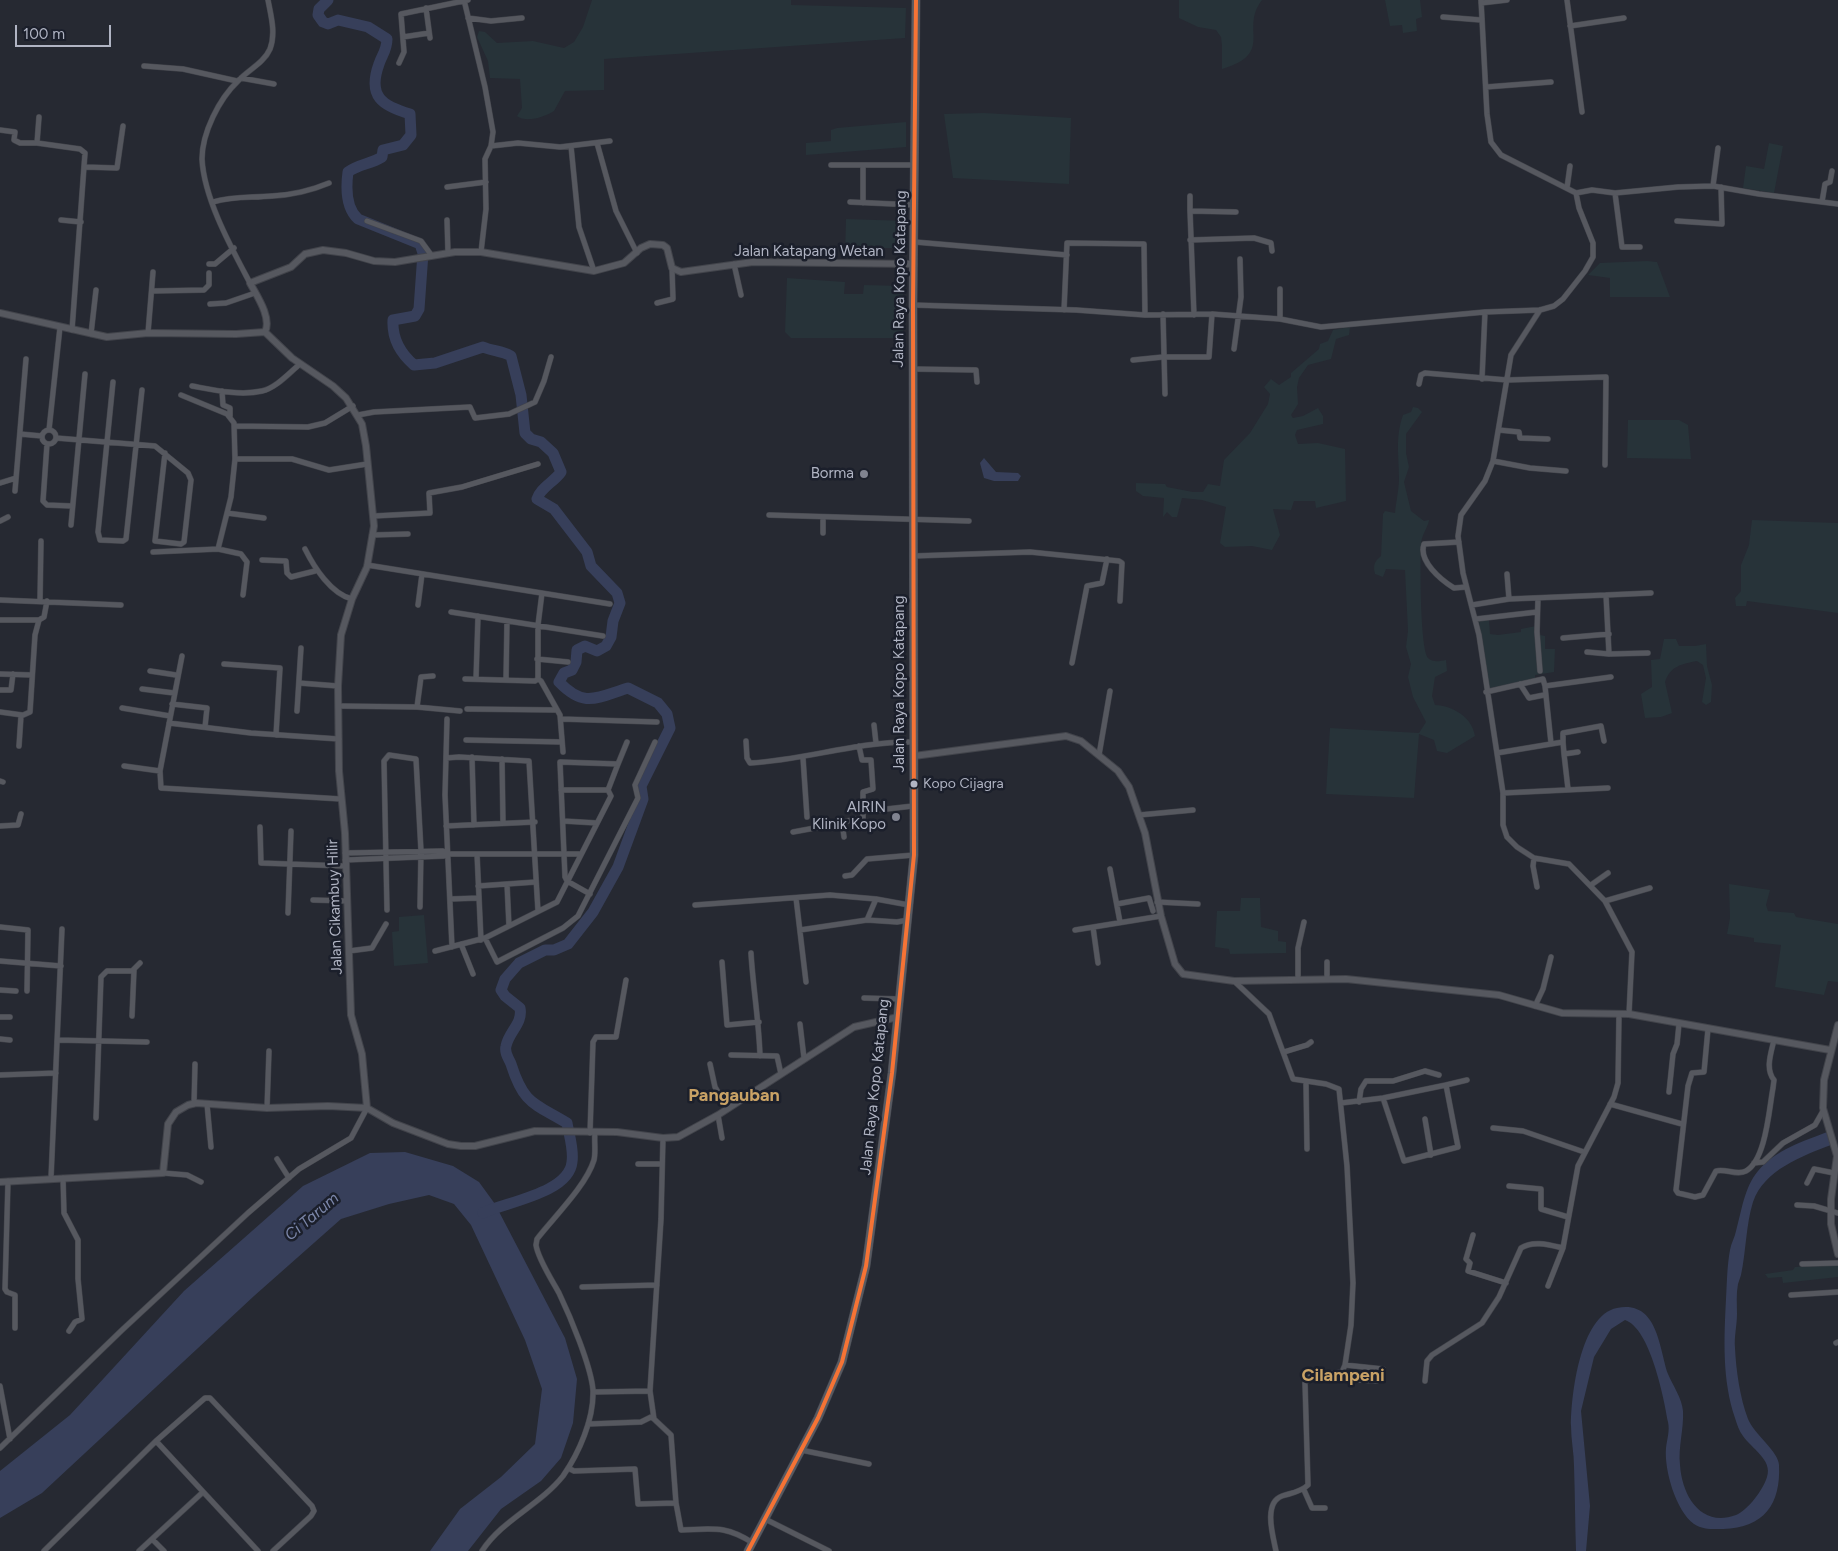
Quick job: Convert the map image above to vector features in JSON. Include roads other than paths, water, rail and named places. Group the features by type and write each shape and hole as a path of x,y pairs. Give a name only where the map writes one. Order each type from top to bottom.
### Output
{"main road":[{"name":"Jalan Raya Kopo Katapang","path":"748,1551 824,1405 842,1362 865,1272 882,1154 898,1017 914,855 913,305 916,0"}],"street":[{"path":"0,313 91,334 118,337 148,333 236,334 265,332 268,323 213,202 204,169 204,145 214,115 239,79 264,58 271,46 273,26 268,0"},
{"path":"399,63 404,52 401,14 465,0 490,112 492,132 491,146 485,159 486,182 481,252"},
{"path":"913,305 1064,310 1145,315 1212,314 1280,320 1321,327 1406,321 1485,312 1540,310 1554,306 1563,299 1586,271 1593,257 1593,243 1579,208 1576,194 1497,152 1489,135 1481,1 1507,0"},
{"path":"1567,0 1582,112"},
{"path":"403,37 430,35 426,8"},
{"path":"1443,17 1481,20"},
{"path":"468,18 491,21 522,18"},
{"path":"1570,26 1624,18"},
{"path":"144,66 183,69 274,84"},
{"path":"1486,87 1551,82"},
{"path":"37,142 39,117"},
{"path":"86,167 117,168 123,126"},
{"path":"0,130 15,132 14,140 20,143 37,142 83,150 86,167 72,330"},
{"path":"491,146 518,143 546,147 571,146 610,141"},
{"path":"597,143 616,211 637,253"},
{"path":"571,146 579,227 594,272"},
{"path":"1714,186 1718,148"},
{"path":"830,165 915,165"},
{"path":"863,165 863,203"},
{"path":"1567,188 1570,166"},
{"path":"1822,202 1825,184 1830,182 1832,171"},
{"path":"447,187 486,182"},
{"path":"213,202 229,197 271,197 303,193 329,183"},
{"path":"1576,194 1592,190 1615,193 1678,187 1714,186 1838,204"},
{"path":"1677,221 1722,224 1721,187"},
{"path":"1615,193 1622,247 1640,247"},
{"path":"1190,196 1194,314"},
{"path":"850,202 915,205"},
{"path":"1190,211 1236,212"},
{"path":"61,220 81,222"},
{"path":"447,220 448,253"},
{"path":"367,221 421,241 431,257"},
{"path":"1190,240 1259,239 1271,243 1272,251"},
{"path":"914,242 1066,256"},
{"path":"1064,310 1068,243 1145,245 1145,315"},
{"path":"250,283 291,267 305,254 323,250 385,262 419,259 448,253 481,252 594,272 618,266 650,244 663,245 670,253 672,268 673,299 657,303"},
{"path":"209,264 215,264 234,248"},
{"path":"1234,349 1241,297 1240,259"},
{"name":"Jalan Katapang Wetan","path":"672,268 678,272 686,272 734,264 778,262 914,264"},
{"path":"734,264 741,295"},
{"path":"148,333 154,272"},
{"path":"152,291 204,290 209,285 209,273"},
{"path":"1280,289 1280,320"},
{"path":"91,334 96,290"},
{"path":"210,304 226,303 255,292"},
{"path":"1540,310 1511,356 1493,461 1485,481 1461,515 1459,542 1466,587 1476,619 1503,794 1503,825 1507,837 1517,847 1534,858 1566,862 1605,901 1632,952 1629,1014"},
{"path":"1482,379 1485,312"},
{"path":"1163,314 1163,357 1166,366 1165,394"},
{"path":"1133,360 1209,356 1212,314"},
{"path":"20,434 42,436 49,430 60,327"},
{"name":"Jalan Cikambuy Hilir","path":"265,332 300,364 333,386 353,406 358,415 364,436 374,516 367,565 352,599 341,635 338,686 351,1018 362,1054 367,1108"},
{"path":"358,415 374,412 470,406 474,417 479,418 522,409 535,402 538,397 550,357"},
{"path":"15,491 26,359"},
{"path":"192,386 222,391 264,391 280,382 300,364"},
{"path":"913,370 976,370 977,382"},
{"path":"1419,384 1421,375 1425,373 1507,380 1606,377 1605,465"},
{"path":"71,525 85,374"},
{"path":"113,382 98,532 100,540 123,542 126,539 142,390"},
{"path":"218,550 228,513 235,459 234,426 230,416 230,408 223,406 222,391"},
{"path":"181,395 230,416"},
{"path":"234,426 308,427 325,423 353,406"},
{"path":"47,444 52,444 56,438 54,431 49,430"},
{"path":"1499,430 1519,432 1520,438 1548,439"},
{"path":"42,436 47,444 43,500 47,504 72,506"},
{"path":"56,438 155,446 165,453 188,473 191,480 184,542 181,544 155,540 165,453"},
{"path":"235,459 292,459 329,470 366,464"},
{"path":"1493,461 1566,471"},
{"path":"374,516 430,513 429,493 462,487 538,464"},
{"path":"0,483 16,478"},
{"path":"228,513 264,518"},
{"path":"769,515 969,521"},
{"path":"0,521 8,517"},
{"path":"822,533 823,517"},
{"path":"372,535 408,534"},
{"path":"40,601 41,541"},
{"path":"1459,542 1424,544 1423,551 1432,569 1444,580 1454,588 1466,587"},
{"path":"305,548 316,571 341,595 352,599"},
{"path":"153,552 218,550 242,554 247,562 243,595"},
{"path":"913,556 1030,552 1119,561 1122,564 1120,601"},
{"path":"1072,663 1087,586 1102,583 1107,559"},
{"path":"262,560 284,561 288,575 291,577 316,571"},
{"path":"367,565 610,604"},
{"path":"418,605 422,574"},
{"path":"1507,574 1509,600"},
{"path":"542,593 538,625 538,679 541,681 561,719 563,752"},
{"path":"1472,606 1509,600 1651,593"},
{"path":"1606,595 1609,654"},
{"path":"1538,598 1540,671"},
{"path":"0,600 121,605"},
{"path":"0,712 22,715 30,712 35,635 40,620 44,617 47,601"},
{"path":"451,612 603,636"},
{"path":"1476,619 1537,612"},
{"path":"476,679 478,616"},
{"path":"0,620 40,620"},
{"path":"506,680 507,621"},
{"path":"1563,638 1609,634"},
{"path":"297,712 301,648"},
{"path":"1587,652 1609,654 1648,653"},
{"path":"182,656 176,675 159,786 163,789 341,799"},
{"path":"537,659 568,662"},
{"path":"224,664 280,668 276,735"},
{"path":"150,671 176,675"},
{"path":"0,674 32,675"},
{"path":"0,690 11,690 13,674"},
{"path":"417,707 420,678 433,676"},
{"path":"1545,686 1611,677"},
{"path":"464,679 535,682 538,679"},
{"path":"1486,692 1543,679 1551,743"},
{"path":"299,683 338,686"},
{"path":"1520,684 1529,698 1544,695"},
{"path":"142,689 174,693"},
{"path":"1099,755 1110,691"},
{"path":"172,704 207,708 206,727"},
{"path":"339,706 417,707 460,711"},
{"path":"122,708 170,716"},
{"path":"466,709 557,710"},
{"path":"19,746 22,715"},
{"path":"447,719 446,826 452,947"},
{"path":"561,719 657,722"},
{"path":"169,723 276,735 339,739"},
{"path":"874,725 876,744"},
{"path":"1568,790 1563,733 1601,726 1604,741"},
{"path":"914,756 1066,736 1077,738 1099,755 1127,782 1148,846 1157,902 1175,964 1180,972 1186,975 1234,981 1356,980 1499,995 1569,1014 1629,1014 1830,1050"},
{"path":"466,740 562,742"},
{"path":"746,741 746,758 750,763 803,758 860,746 914,742"},
{"path":"436,951 483,939 558,902 580,854 611,799 608,790 627,742"},
{"path":"478,854 478,886 483,939 498,962 569,924 578,916 638,798 635,785 655,742"},
{"path":"1497,753 1563,742"},
{"path":"793,832 863,818 863,792 873,789 870,760 862,760 860,746"},
{"path":"1564,754 1578,752"},
{"path":"387,910 384,761 387,756 391,755 416,759 421,854 420,907"},
{"path":"446,758 472,757 529,761 535,822 538,911"},
{"path":"472,757 474,825"},
{"path":"803,758 807,817"},
{"path":"502,759 503,823"},
{"path":"567,881 563,853 561,761 618,764"},
{"path":"124,766 160,771"},
{"path":"1503,794 1608,788"},
{"path":"561,790 608,790"},
{"path":"878,810 914,806"},
{"path":"1139,815 1193,810"},
{"path":"0,826 18,826 21,814"},
{"path":"563,821 597,823"},
{"path":"446,826 535,822"},
{"path":"842,823 844,837"},
{"path":"260,827 259,862 291,864 444,851 447,854 580,854"},
{"path":"288,913 291,831"},
{"path":"845,876 852,875 867,859 914,855"},
{"path":"1534,858 1533,866 1537,887"},
{"path":"1110,869 1120,922"},
{"path":"1591,885 1608,873"},
{"path":"567,881 590,894"},
{"path":"478,886 536,882"},
{"path":"507,884 508,926"},
{"path":"1605,901 1650,888"},
{"path":"695,905 830,895 876,899 909,906"},
{"path":"450,899 479,898"},
{"path":"796,898 806,982"},
{"path":"1116,904 1149,898 1153,911"},
{"path":"867,920 876,899"},
{"path":"313,900 347,902"},
{"path":"1157,902 1198,904"},
{"path":"1075,930 1161,916"},
{"path":"800,930 867,920 897,922 908,920"},
{"path":"1298,979 1298,948 1304,922"},
{"path":"349,951 372,948 386,924"},
{"path":"0,927 28,930 27,991"},
{"path":"1093,927 1098,963"},
{"path":"52,1178 62,929"},
{"path":"461,944 473,974"},
{"path":"751,953 753,993 759,1022 760,1056"},
{"path":"1537,1006 1551,957"},
{"path":"0,961 61,966"},
{"path":"722,962 726,1025 759,1022"},
{"path":"1327,962 1327,979"},
{"path":"132,1016 134,970 140,963"},
{"path":"96,1118 102,974 107,971 134,970"},
{"path":"482,1551 491,1539 547,1494 573,1461 588,1424 593,1392 589,1372 563,1300 536,1245 537,1239 579,1186 594,1159 592,1133 593,1042 596,1038 616,1037 626,980"},
{"path":"1234,981 1269,1014 1293,1079 1306,1083 1338,1087 1341,1092 1348,1166 1353,1283 1351,1324 1345,1365 1342,1372 1312,1375 1305,1383 1308,1485 1304,1490 1279,1497 1272,1504 1271,1517 1276,1551"},
{"path":"0,990 16,991"},
{"path":"864,998 899,999"},
{"path":"1548,1286 1562,1248 1573,1182 1584,1152 1614,1097 1618,1083 1619,1014"},
{"path":"0,1017 10,1017"},
{"path":"163,1173 170,1120 179,1109 194,1104 267,1108 328,1106 367,1108 393,1123 448,1144 461,1146 475,1146 535,1131 617,1132 663,1138 684,1135 854,1027 898,1017"},
{"path":"800,1024 804,1058"},
{"path":"1669,1092 1673,1054 1678,1044 1679,1024"},
{"path":"1838,1025 1830,1050 1824,1080 1823,1111 1836,1151 1834,1173 1835,1213 1832,1232 1838,1254"},
{"path":"1708,1029 1704,1072 1692,1073 1682,1124 1676,1190 1678,1193 1702,1197 1716,1171 1740,1173 1748,1171 1758,1160 1762,1150 1773,1088 1774,1080 1770,1074 1769,1067 1774,1040"},
{"path":"0,1040 10,1040"},
{"path":"58,1040 147,1042"},
{"path":"1284,1052 1308,1045 1310,1042"},
{"path":"267,1108 269,1051"},
{"path":"731,1055 778,1057 781,1074"},
{"path":"194,1104 195,1064"},
{"path":"710,1064 715,1087 727,1107"},
{"path":"1359,1102 1361,1089 1366,1081 1393,1081 1426,1071 1439,1075"},
{"path":"0,1074 56,1073"},
{"path":"1341,1103 1383,1098 1467,1080"},
{"path":"1306,1083 1307,1149"},
{"path":"1383,1098 1404,1161 1456,1149 1458,1144 1446,1085"},
{"path":"207,1104 211,1147"},
{"path":"1610,1104 1682,1124"},
{"path":"0,1448 112,1339 289,1178 351,1138 367,1108"},
{"path":"1754,1164 1763,1162 1783,1143 1815,1125 1823,1111"},
{"path":"718,1115 722,1138"},
{"path":"1425,1119 1431,1155"},
{"path":"1493,1128 1523,1132 1584,1152"},
{"path":"654,1419 650,1391 657,1285 663,1138"},
{"path":"277,1159 289,1178"},
{"path":"638,1164 662,1164"},
{"path":"1807,1183 1814,1169 1834,1173"},
{"path":"0,1182 163,1173 187,1175 201,1182"},
{"path":"63,1178 64,1213 78,1240 78,1279 82,1318 75,1322 69,1331"},
{"path":"8,1181 5,1289 7,1292 15,1295 15,1328"},
{"path":"1509,1186 1541,1189 1541,1209 1568,1217"},
{"path":"1796,1205 1814,1206 1835,1213"},
{"path":"1473,1235 1466,1259 1470,1263 1468,1272 1506,1283"},
{"path":"1425,1381 1427,1361 1442,1348 1482,1323 1506,1283 1523,1246 1544,1244 1562,1248"},
{"path":"1802,1264 1838,1262"},
{"path":"582,1288 657,1285"},
{"path":"1791,1295 1838,1292"},
{"path":"1335,1373 1345,1379 1377,1381 1383,1368 1345,1365"},
{"path":"0,1386 10,1439"},
{"path":"593,1392 650,1391"},
{"path":"44,1551 201,1399 210,1398 312,1506 314,1511 311,1516 273,1551"},
{"path":"588,1424 641,1422 651,1417 654,1419 671,1435 676,1503 681,1530 726,1529 735,1531 752,1543"},
{"path":"156,1441 258,1551"},
{"path":"801,1450 869,1464"},
{"path":"568,1468 574,1471 634,1469 638,1504 676,1503"},
{"path":"1304,1490 1312,1508 1325,1508"},
{"path":"139,1551 203,1492"},
{"path":"766,1519 829,1551"},
{"path":"152,1539 164,1551"}],"water":[{"path":"984,458 996,472 1018,473 1021,476 1018,481 994,481 984,478 980,463"},
{"path":"1827,1132 1831,1145 1796,1159 1775,1173 1758,1191 1753,1202 1747,1229 1743,1266 1737,1288 1735,1344 1739,1384 1751,1425 1778,1460 1779,1479 1773,1502 1759,1519 1737,1528 1704,1528 1697,1526 1688,1518 1677,1500 1669,1478 1666,1448 1669,1425 1659,1381 1649,1349 1634,1326 1625,1320 1611,1329 1594,1357 1581,1411 1590,1506 1586,1551 1576,1551 1571,1413 1576,1377 1580,1358 1594,1325 1604,1314 1617,1308 1631,1307 1641,1311 1655,1328 1668,1374 1679,1397 1683,1411 1680,1465 1689,1498 1703,1513 1713,1517 1724,1518 1741,1512 1755,1499 1762,1488 1767,1477 1767,1465 1740,1432 1728,1389 1725,1329 1730,1250 1746,1192 1758,1171 1781,1152"},
{"name":"Ci Tarum","path":"405,1152 453,1166 479,1182 495,1204 565,1338 577,1379 573,1423 561,1458 541,1481 501,1509 468,1551 430,1551 460,1509 501,1477 535,1444 542,1389 525,1340 471,1225 454,1204 429,1195 389,1204 341,1219 254,1296 42,1493 0,1518 0,1471 70,1415 184,1291 303,1186 370,1153"}],"waterway":[{"path":"328,0 319,9 318,15 323,22 328,24 338,20 368,27 387,39 376,75 376,92 385,103 410,114 411,135 403,145 383,150 382,157 348,172 347,184 349,203 358,219 420,244 423,253 419,309 415,316 393,320 394,333 398,345 414,365 435,363 483,347 511,356 521,395 525,433 531,439 541,442 553,453 561,472 541,492 537,499 554,509 587,552 591,566 617,593 620,603 613,621 611,637 606,646 597,651 585,646 577,650 576,662 572,670 564,673 559,682 568,690 583,698 599,697 628,688 658,703 667,714 670,728 641,786 643,799 618,867 593,912 568,944 554,950 545,950 519,963 505,979 501,990 505,996 520,1008 520,1019 508,1041 506,1054 526,1095 538,1106 567,1123 572,1152 572,1162 568,1173 560,1182 549,1189 483,1213"}],"place":[{"name":"Borma","path":"864,474"},
{"name":"Kopo Cijagra","path":"914,784"},
{"name":"AIRIN Klinik Kopo","path":"896,817"}],"district":[{"name":"Pangauban","path":"734,1096"},
{"name":"Cilampeni","path":"1343,1376"}]}
